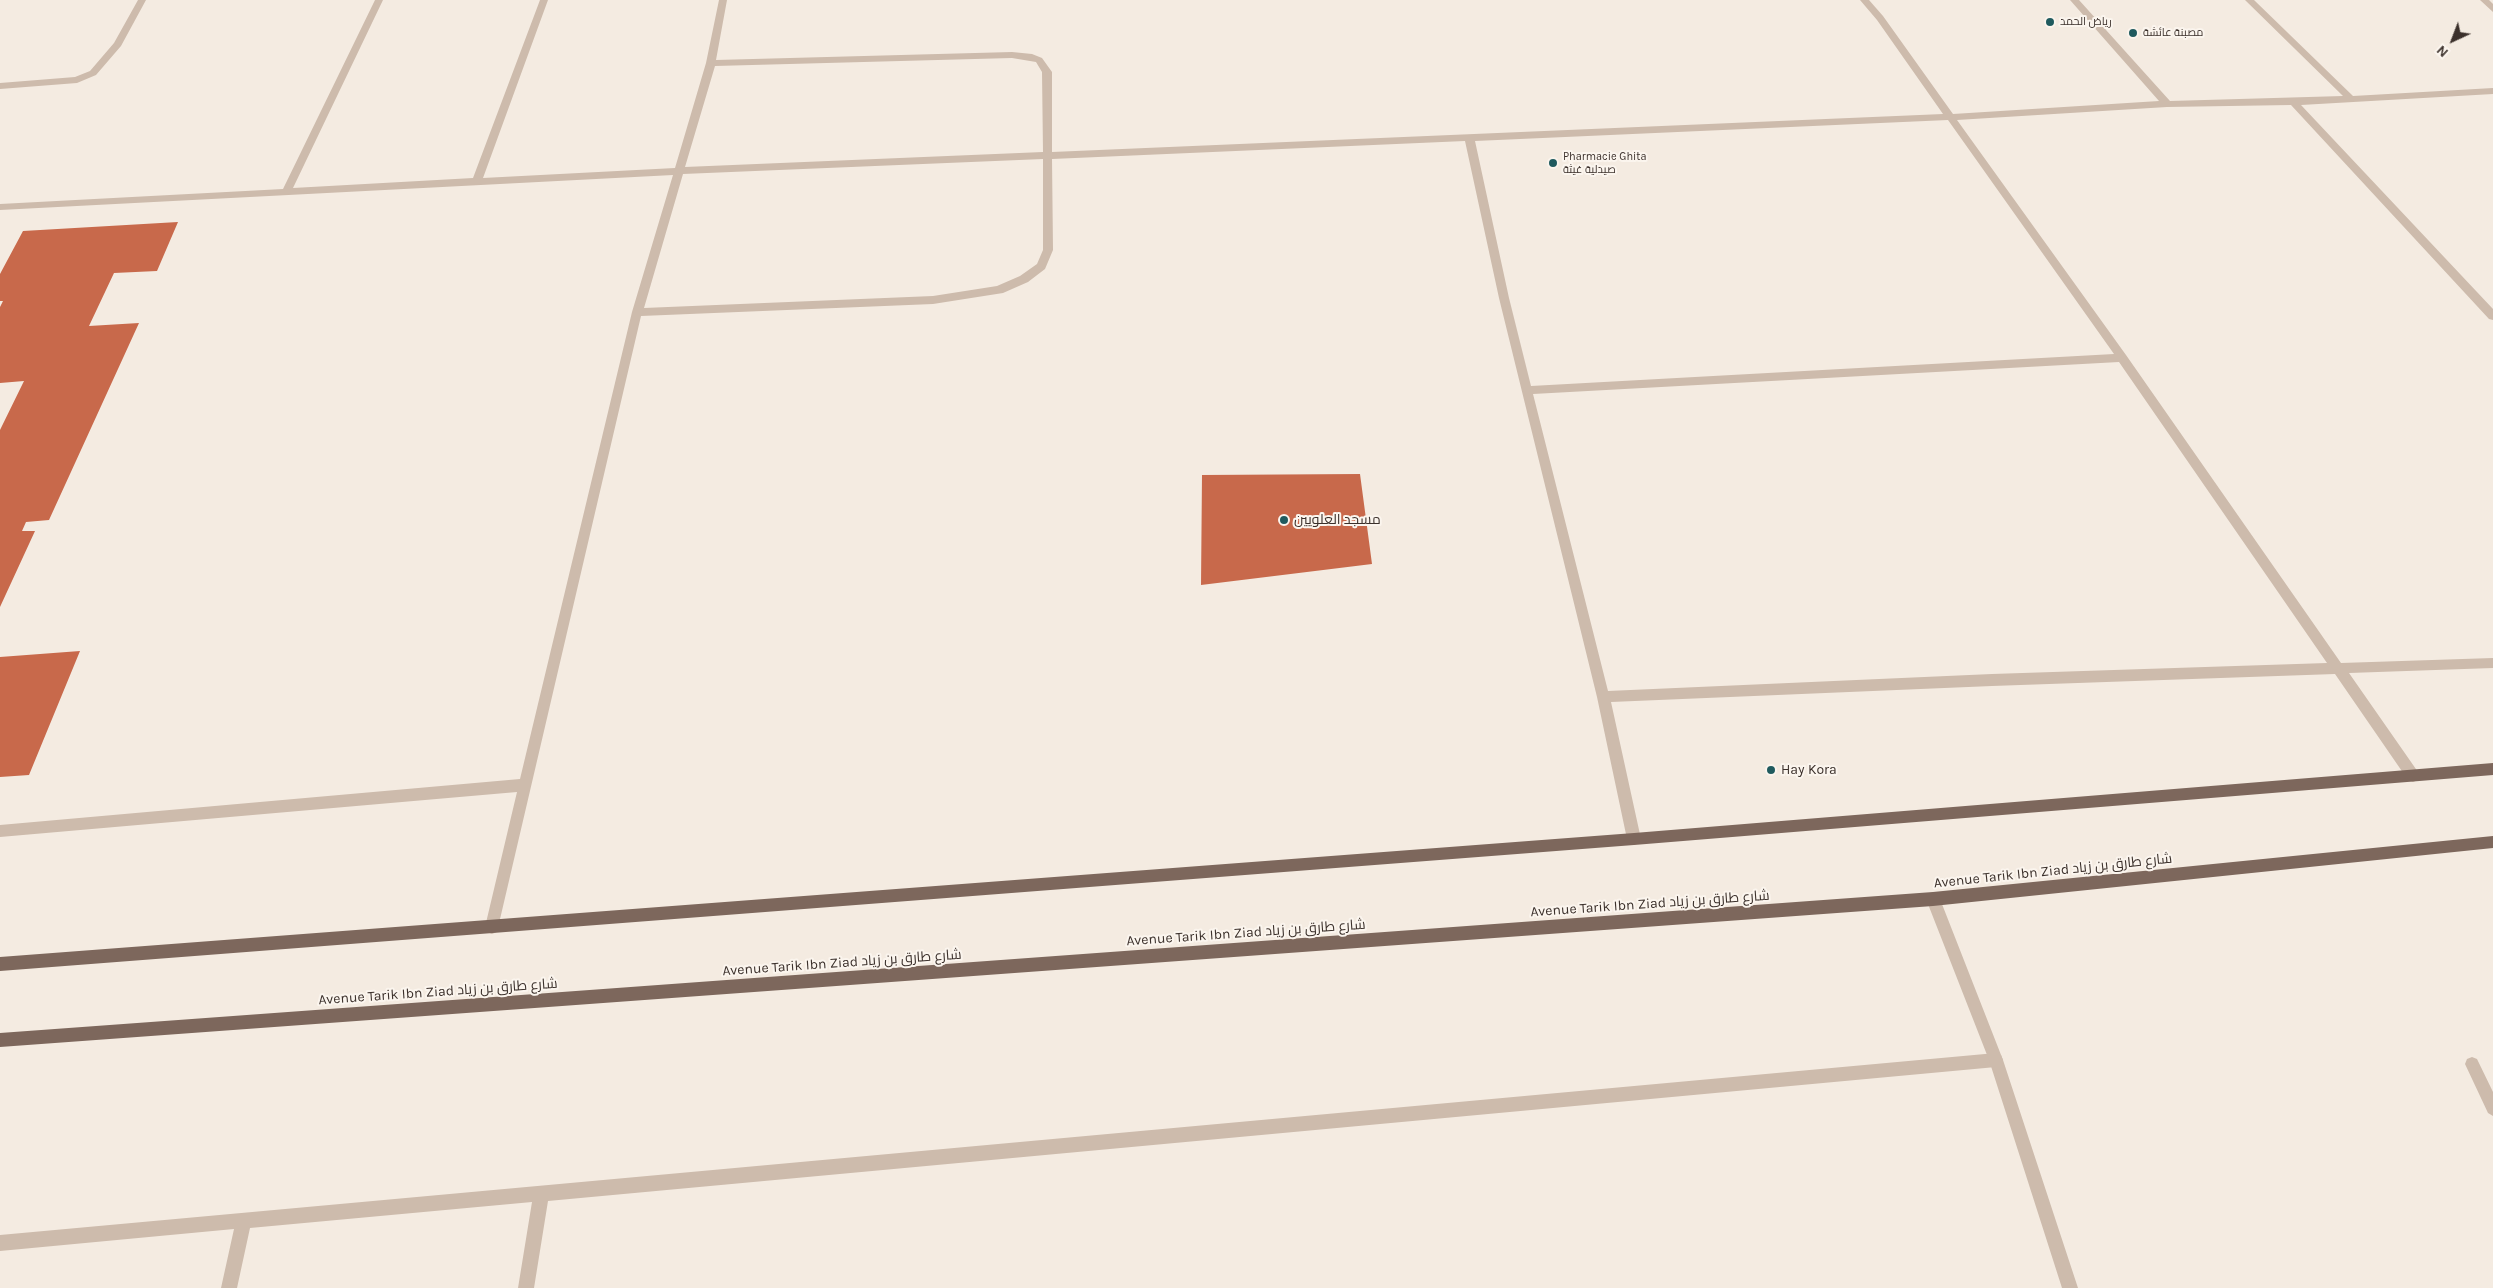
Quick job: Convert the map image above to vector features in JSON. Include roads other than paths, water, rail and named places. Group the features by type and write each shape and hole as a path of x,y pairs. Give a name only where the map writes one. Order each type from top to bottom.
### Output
{"main road":[{"path":"0,964 1634,839 2493,770"},
{"name":"Avenue Tarik Ibn Ziad شارع طارق بن زياد","path":"0,1040 1933,899 2493,842"}],"street":[{"path":"0,86 77,80 93,72 118,44 142,0"},
{"path":"287,191 379,0"},
{"path":"477,182 544,0"},
{"path":"492,927 637,312 677,171 711,63 723,0"},
{"path":"1864,0 1880,18 2122,358 2413,776"},
{"path":"2074,0 2167,104"},
{"path":"2249,0 2350,98"},
{"path":"2484,0 2493,9"},
{"path":"637,312 933,300 999,290 1024,279 1041,266 1048,250 1049,155 1047,72 1044,65 1032,57 1012,55 711,63"},
{"path":"0,207 677,171 1949,117 2167,104 2293,102 2493,91"},
{"path":"2293,102 2493,316"},
{"path":"1469,138 1504,298 1603,697 1634,839"},
{"path":"1528,390 2122,358"},
{"path":"1603,697 2338,667 2493,663"},
{"path":"0,831 524,786"},
{"path":"1933,899 1996,1060 2070,1288"},
{"path":"0,1243 1996,1060"},
{"path":"2472,1064 2493,1108"},
{"path":"526,1288 541,1194"},
{"path":"229,1288 244,1221"}],"place":[{"name":"رياض الحمد","path":"2050,22"},
{"name":"مصبنة عائشة","path":"2133,33"},
{"name":"Pharmacie Ghita صيدلية غيثة","path":"1553,163"},
{"name":"مسجد العلويين","path":"1284,520"},
{"name":"Hay Kora","path":"1771,770"}]}
